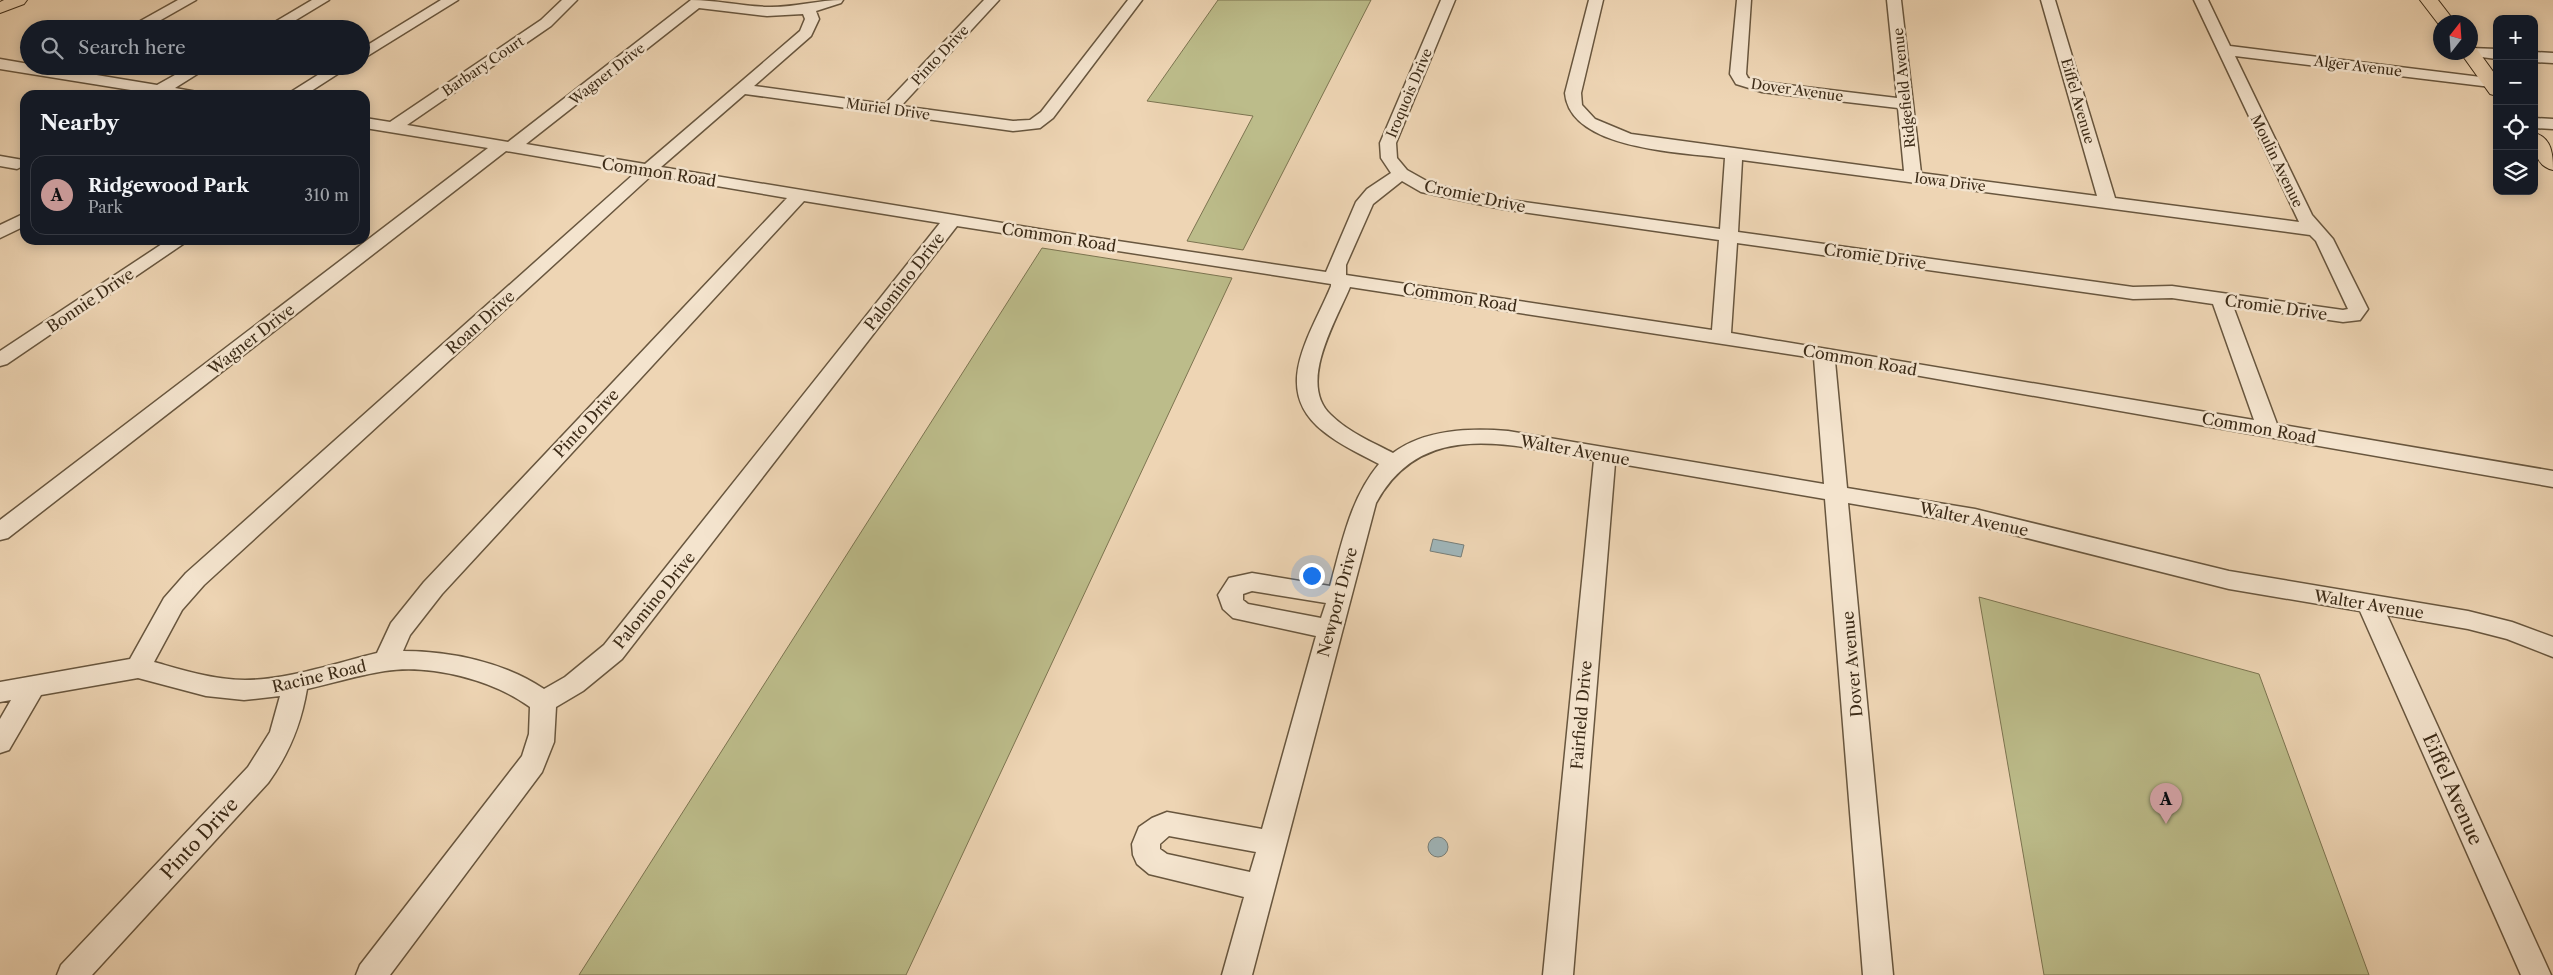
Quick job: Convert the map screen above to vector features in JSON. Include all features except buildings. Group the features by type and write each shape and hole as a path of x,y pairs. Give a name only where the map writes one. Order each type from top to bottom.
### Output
{"main road":[{"path":"0,8 18,0"},
{"path":"2429,0 2441,15"},
{"path":"2476,60 2493,85"},
{"path":"2538,144 2553,164"}],"street":[{"path":"150,20 189,0"},
{"path":"286,20 322,0"},
{"path":"370,50 451,0"},
{"name":"Barbary Court","path":"392,128 546,23 570,0"},
{"path":"698,2 766,13 808,10 836,0"},
{"name":"Pinto Drive","path":"889,109 992,0"},
{"name":"Muriel Drive","path":"742,89 1012,126 1034,125 1047,115 1135,0"},
{"name":"Iroquois Drive","path":"1401,174 1389,158 1388,143 1448,0"},
{"name":"Iowa Drive","path":"1596,0 1572,97 1578,112 1588,122 1627,138 1734,154 2316,230"},
{"name":"Dover Avenue","path":"1744,0 1738,74 1742,81 1762,87 1906,104"},
{"name":"Ridgefield Avenue","path":"1894,0 1914,177"},
{"name":"Eiffel Avenue","path":"2048,0 2107,202"},
{"name":"Moulin Avenue","path":"2201,0 2304,217 2325,242 2357,307 2357,312 2353,316"},
{"name":"Wagner Drive","path":"0,532 698,2"},
{"name":"Roan Drive","path":"138,668 173,604 195,579 649,170 806,33 812,19 808,10"},
{"name":"Alger Avenue","path":"2224,50 2493,86"},
{"path":"2478,53 2493,54"},
{"path":"2538,57 2553,58"},
{"path":"0,64 20,66"},
{"path":"87,75 166,90"},
{"path":"161,89 186,75"},
{"path":"303,90 328,75"},
{"path":"2538,123 2553,124"},
{"name":"Common Road","path":"370,124 952,220 1824,353 2553,479"},
{"path":"1721,337 1734,154"},
{"path":"0,161 17,164"},
{"path":"1392,462 1334,429 1315,411 1308,394 1308,372 1341,286 1335,270 1362,205 1373,193 1401,174"},
{"name":"Cromie Drive","path":"1401,174 1427,188 1494,202 2133,293 2172,292 2353,316"},
{"name":"Pinto Drive","path":"386,661 400,630 433,588 800,194"},
{"name":"Palomino Drive","path":"543,702 574,684 613,652 952,220"},
{"path":"0,233 20,221"},
{"name":"Bonnie Drive","path":"0,360 172,245"},
{"path":"2221,299 2268,430"},
{"name":"Dover Avenue","path":"1824,353 1838,494 1878,975"},
{"name":"Walter Avenue","path":"1392,462 1433,443 1476,436 1508,438 1975,517 2237,582 2468,620 2512,631 2553,647"},
{"name":"Fairfield Drive","path":"1558,975 1605,455"},
{"name":"Newport Drive","path":"1236,975 1338,596 1365,503 1378,477 1392,462"},
{"path":"1330,629 1242,612 1232,605 1229,599 1230,593 1238,584 1252,582 1338,596"},
{"name":"Eiffel Avenue","path":"2369,604 2536,975"},
{"name":"Racine Road","path":"0,692 32,688 138,668 227,689 270,688 344,669 386,661 433,662 497,676 520,686 543,702"},
{"name":"Pinto Drive","path":"72,975 258,775 276,752 288,724 295,683"},
{"path":"0,742 32,688"},
{"path":"372,975 540,752 543,737 543,702"},
{"path":"1259,888 1159,864 1147,855 1145,848 1146,840 1151,832 1166,824 1272,843"}],"green space":[{"path":"1218,0 1371,0 1243,250 1187,241 1253,116 1147,101"},
{"path":"1042,248 1232,278 906,975 579,975"},
{"path":"1979,597 2259,674 2369,975 2044,975"}],"water":[{"path":"1433,539 1464,545 1461,557 1430,551"},
{"path":"1438,837 1445,840 1448,847 1445,854 1438,857 1431,854 1428,847 1431,840"}],"place":[{"name":"Ridgewood Park","path":"2166,824"}]}
